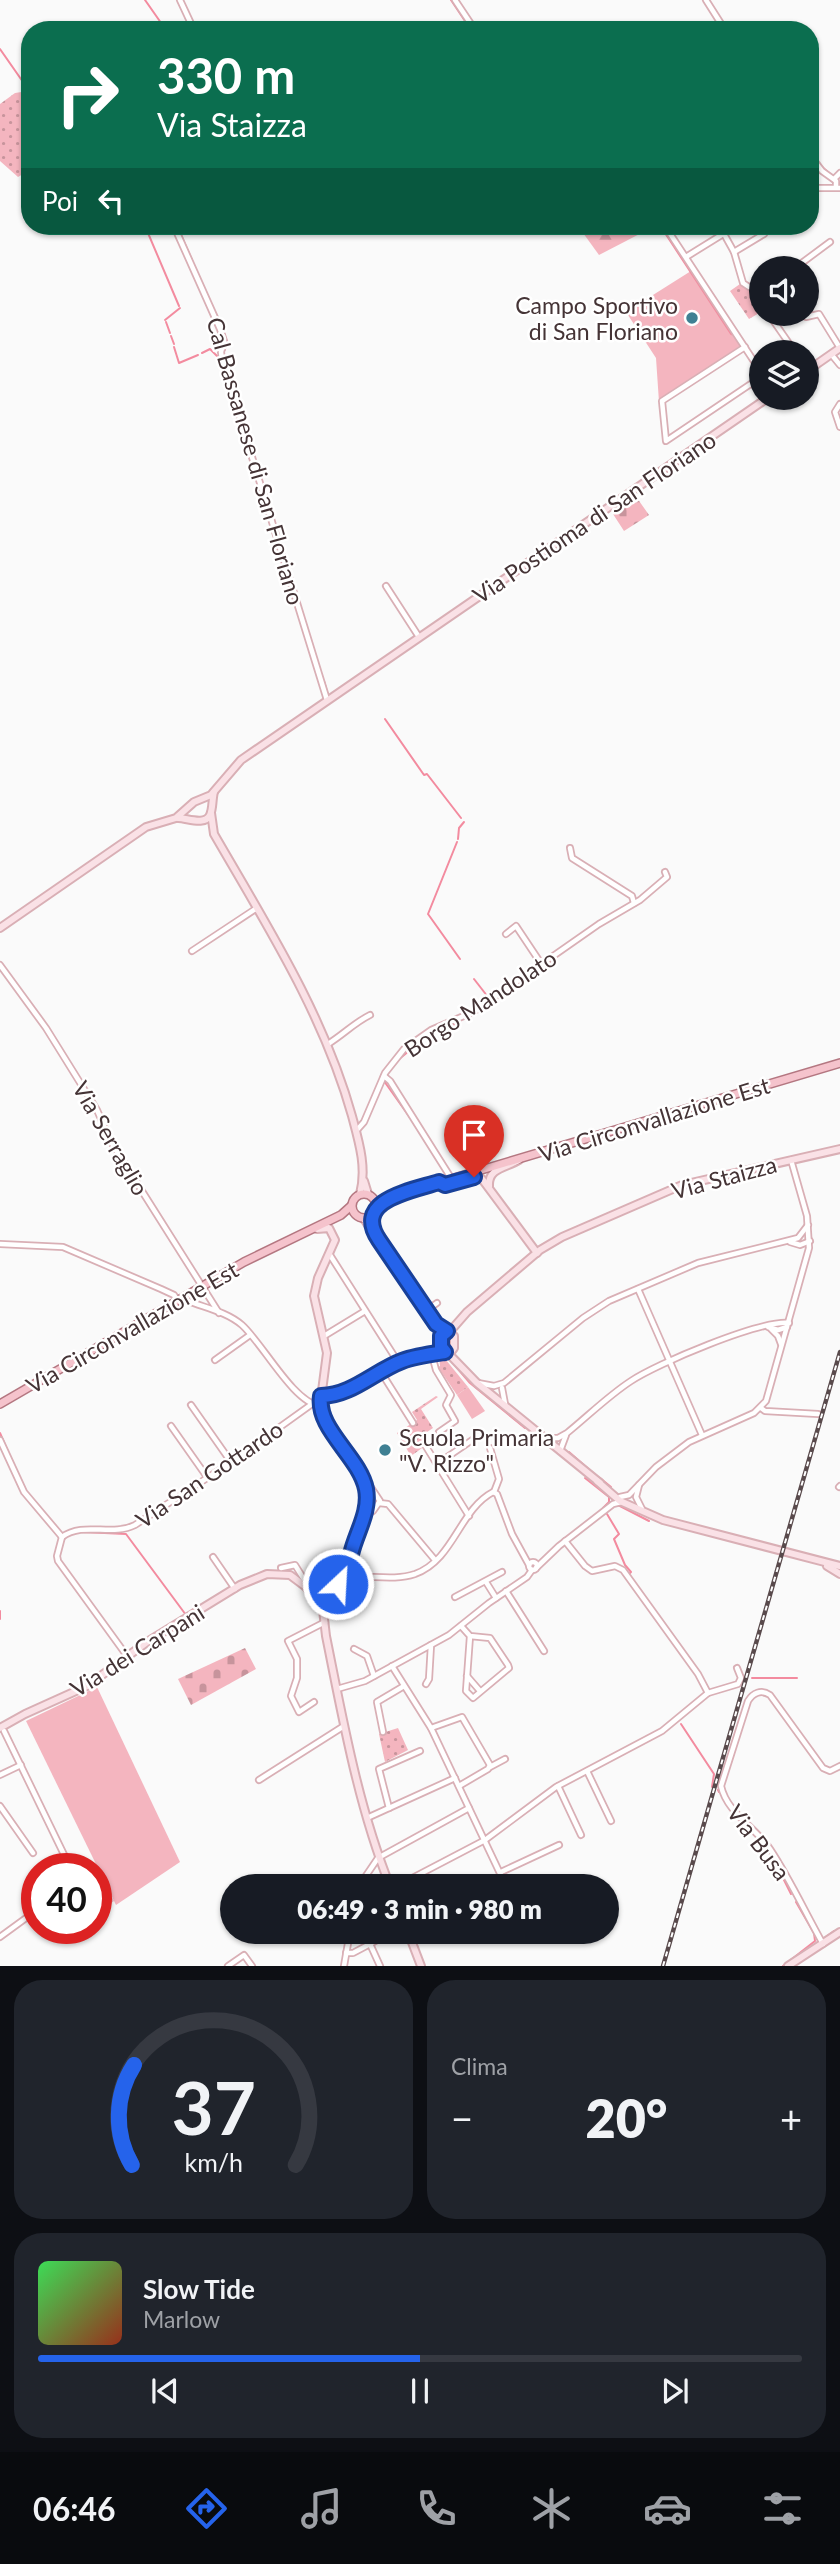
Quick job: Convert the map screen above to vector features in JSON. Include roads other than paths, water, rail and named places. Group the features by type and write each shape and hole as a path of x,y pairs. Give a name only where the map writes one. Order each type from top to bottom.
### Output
{"main road":[{"name":"Via Circonvallazione Est","path":"387,1199 840,1063"},
{"path":"367,1195 387,1199 368,1217 352,1210 354,1199 367,1195"},
{"path":"367,1195 376,1207"},
{"name":"Via Circonvallazione Est","path":"0,1404 244,1262 352,1210"}],"street":[{"path":"180,0 190,21"},
{"path":"455,0 469,21"},
{"path":"706,0 720,21"},
{"path":"819,166 839,186"},
{"path":"834,179 840,173"},
{"path":"819,187 839,186"},
{"name":"Cal Bassanese di San Floriano","path":"178,235 222,335 222,359 327,700"},
{"path":"671,235 749,354"},
{"path":"686,257 722,235"},
{"path":"725,235 734,252 743,283 749,287"},
{"path":"734,252 762,235"},
{"path":"812,256 830,243"},
{"path":"819,314 840,348 819,362"},
{"path":"745,347 662,401 666,441 749,382"},
{"path":"831,354 840,365"},
{"path":"840,404 835,412 840,427"},
{"name":"Via Postioma di San Floriano","path":"215,790 238,762 750,410"},
{"path":"386,586 419,637"},
{"path":"0,928 146,827 176,818 215,790"},
{"path":"214,834 211,811 215,790"},
{"path":"200,800 207,803 211,811"},
{"path":"191,807 191,814 196,820 214,834 257,908 328,1044 356,1130 367,1195"},
{"path":"176,818 206,820 211,811"},
{"path":"570,848 572,858 632,896 634,903"},
{"name":"Borgo Mandolato","path":"356,1130 364,1122 393,1060 413,1042 431,1030 473,1012 599,924 634,903 667,877 665,872"},
{"path":"192,951 257,908"},
{"path":"506,934 516,926 542,965"},
{"name":"Via Serraglio","path":"0,965 46,1028 97,1110 111,1142 219,1313"},
{"path":"328,1044 350,1031 353,1023 370,1015"},
{"path":"384,1076 390,1081 451,1179"},
{"name":"Via Staizza","path":"432,1355 467,1312 537,1253 562,1237 680,1186 840,1149"},
{"path":"489,1186 489,1178 494,1172 523,1158"},
{"path":"609,1507 618,1498 629,1495 661,1463 702,1435 752,1414 761,1408 767,1398 810,1241 808,1222 791,1160"},
{"path":"439,1182 445,1185 482,1178 537,1253"},
{"path":"368,1217 374,1233 446,1335 449,1351 458,1362 477,1383 618,1498 643,1512 685,1527 840,1566"},
{"path":"798,1238 806,1230 808,1222"},
{"path":"308,1230 324,1227 330,1229 335,1238 314,1296 327,1356 320,1406 325,1419 356,1466 367,1498 366,1514 347,1572 324,1605"},
{"path":"491,1394 591,1311 701,1262 798,1238 804,1237 810,1241"},
{"path":"798,1245 810,1241"},
{"path":"786,1242 798,1245 804,1251 806,1262"},
{"path":"0,1244 62,1247 239,1323 294,1388 312,1404 320,1406"},
{"path":"330,1255 398,1362"},
{"path":"638,1289 702,1435"},
{"path":"427,1310 437,1303"},
{"path":"324,1336 365,1311"},
{"path":"543,1437 561,1437 630,1381 669,1362 720,1340 778,1323 788,1325"},
{"path":"764,1328 780,1329 788,1325"},
{"path":"771,1328 779,1338 781,1349"},
{"path":"215,1360 250,1335"},
{"path":"446,1335 449,1351"},
{"path":"321,1396 335,1394 398,1362 449,1351"},
{"path":"432,1355 436,1370 451,1395 446,1405 455,1421 439,1432"},
{"path":"381,1372 413,1423"},
{"path":"477,1383 499,1387"},
{"path":"499,1387 507,1408"},
{"path":"767,1398 778,1411"},
{"name":"Via San Gottardo","path":"62,1537 75,1529 130,1528 231,1462 312,1404"},
{"path":"191,1405 231,1462"},
{"path":"761,1408 765,1411 818,1414"},
{"path":"171,1426 207,1477"},
{"path":"557,1449 569,1432"},
{"path":"437,1464 481,1434"},
{"path":"557,1449 561,1437"},
{"path":"0,1440 22,1489 62,1537 58,1561 127,1656"},
{"path":"425,1446 469,1516"},
{"path":"347,1572 362,1576 410,1575 435,1560 453,1543 469,1516 486,1496 494,1492 499,1479 489,1448"},
{"path":"363,1481 369,1483 380,1503 389,1505 435,1560"},
{"path":"642,1481 636,1498 643,1512"},
{"path":"494,1492 512,1534 533,1565"},
{"path":"337,1689 374,1676 461,1626 527,1577 533,1565 618,1498"},
{"path":"366,1514 380,1503"},
{"path":"565,1541 592,1572 615,1566 623,1570 708,1693"},
{"path":"213,1557 235,1589"},
{"path":"822,1563 840,1574"},
{"path":"281,1568 295,1565 306,1581"},
{"path":"455,1597 502,1572"},
{"name":"Via dei Carpani","path":"1,1731 19,1717 89,1684 127,1656 235,1589 262,1576 282,1573 300,1581 315,1599 324,1605"},
{"path":"486,1582 496,1598"},
{"path":"317,1585 324,1605 337,1689 366,1818 385,1874"},
{"path":"508,1590 544,1651"},
{"path":"314,1702 299,1712 291,1696 297,1678 297,1659 288,1641 325,1620"},
{"path":"461,1626 470,1636 490,1638 509,1668 472,1698 467,1695 470,1636"},
{"path":"426,1684 429,1679 431,1645"},
{"path":"354,1649 367,1656 374,1676"},
{"path":"392,1666 431,1728 501,1872 559,1845"},
{"path":"420,1874 485,1840 558,1786 662,1731 708,1693 738,1684 741,1678 737,1668"},
{"path":"467,1676 480,1691"},
{"path":"383,1732 377,1702 404,1686"},
{"name":"Via Busa","path":"823,1944 772,1852 760,1836 737,1815 721,1786 751,1696 761,1692 770,1695 823,1769 830,1771 840,1766"},
{"name":"Via dei Carpani","path":"1,1731 38,1709"},
{"path":"431,1728 462,1717 490,1767"},
{"path":"259,1780 345,1726"},
{"path":"1,1731 21,1765 63,1853"},
{"path":"389,1808 380,1769 420,1751"},
{"path":"459,1786 505,1759"},
{"path":"0,1775 21,1765"},
{"path":"587,1771 611,1821"},
{"path":"366,1818 455,1778"},
{"path":"558,1786 581,1835"},
{"path":"0,1806 33,1853"},
{"path":"367,1874 378,1858 469,1808"},
{"path":"0,1937 21,1922"},
{"path":"790,1965 840,1932"},
{"path":"344,1965 348,1944"},
{"path":"346,1953 353,1953 370,1944 380,1965"},
{"path":"412,1944 418,1964"},
{"path":"228,1965 244,1955 252,1965"}],"waterway":[{"path":"145,0 160,21"},
{"path":"451,0 465,21"},
{"path":"0,49 21,79"},
{"path":"819,164 830,174"},
{"path":"149,235 179,306"},
{"path":"181,235 192,260"},
{"path":"668,235 732,333"},
{"path":"165,320 180,308"},
{"path":"166,322 170,333"},
{"path":"224,333 228,345"},
{"path":"171,336 174,344"},
{"path":"174,347 179,363 198,355"},
{"path":"225,362 223,353 226,347"},
{"path":"202,353 210,349 220,359"},
{"path":"275,524 280,539"},
{"path":"324,681 328,695"},
{"path":"385,719 424,775 427,774 461,818"},
{"path":"458,839 459,828 464,822"},
{"path":"457,842 428,914 460,959"},
{"path":"474,979 488,997"},
{"path":"474,1008 480,1005"},
{"path":"450,1026 460,1022"},
{"path":"438,1030 443,1028"},
{"path":"425,1038 434,1032"},
{"path":"398,1060 421,1041"},
{"path":"384,1081 411,1119"},
{"path":"452,1362 470,1383 525,1428"},
{"path":"0,1433 12,1461"},
{"path":"569,1452 592,1472"},
{"path":"585,1478 609,1497 609,1502 603,1508"},
{"path":"600,1478 611,1487"},
{"path":"618,1505 649,1521"},
{"path":"607,1514 619,1534 614,1539 625,1565 631,1572 629,1574"},
{"path":"83,1532 126,1534 186,1615"},
{"path":"0,1611 0,1619"},
{"path":"752,1678 797,1678"},
{"path":"681,1724 714,1774 712,1787"},
{"path":"733,1813 745,1827"},
{"path":"784,1880 791,1894"},
{"path":"783,1966 815,1941 814,1933 796,1902"},
{"path":"826,1937 834,1931"}],"railway":[{"path":"663,1966 840,1352"}],"place":[{"name":"Campo Sportivo di San Floriano","path":"692,318"},
{"name":"Scuola Primaria \"V. Rizzo\"","path":"385,1450"}]}
